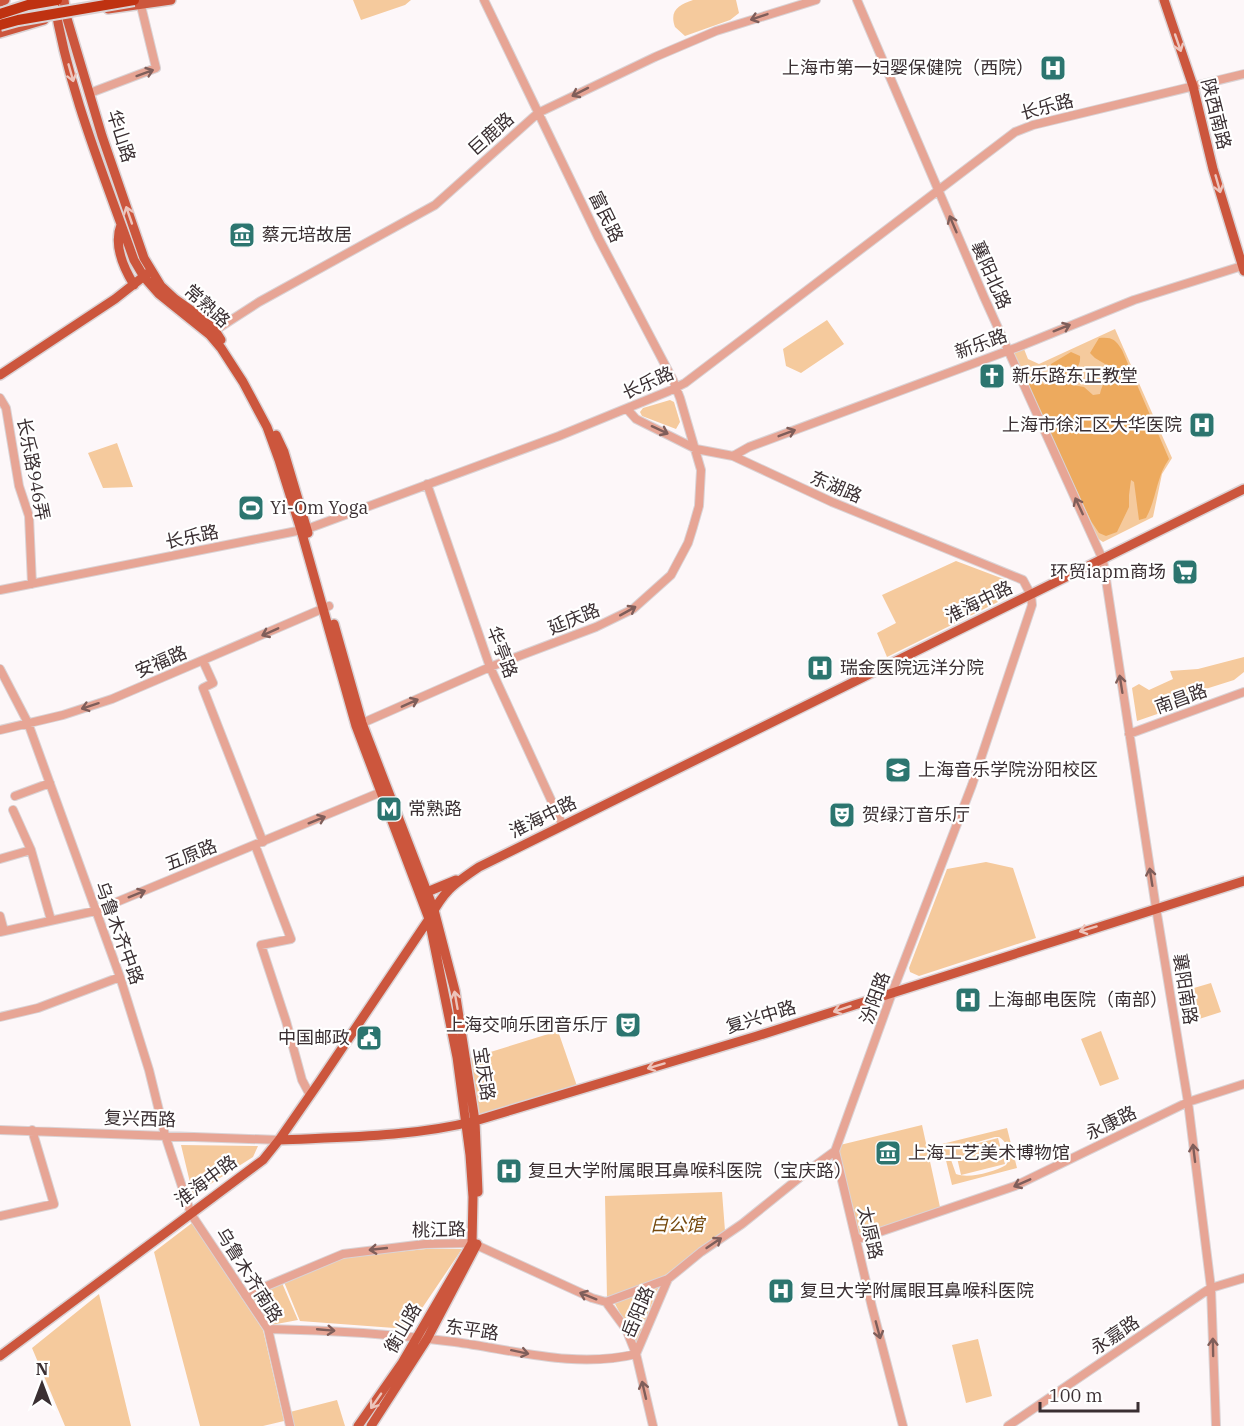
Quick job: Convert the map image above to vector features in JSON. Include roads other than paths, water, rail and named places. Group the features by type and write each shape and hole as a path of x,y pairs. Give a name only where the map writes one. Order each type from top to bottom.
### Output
{"highway":[{"path":"0,14 28,5 56,0"},
{"path":"0,26 18,20 137,3"}],"main road":[{"path":"0,2 5,0"},
{"name":"华山路","path":"56,0 90,93 102,136 141,249 151,269"},
{"name":"华山路","path":"64,0 61,16 90,140 134,260 144,276"},
{"path":"0,33 61,16 137,3 171,0"},
{"name":"陕西南路","path":"1164,0 1193,86 1213,169 1243,268"},
{"path":"121,225 117,237 123,264 134,285"},
{"path":"0,375 115,299 151,269"},
{"name":"常熟路","path":"151,269 161,286 192,311 212,332 240,367 266,412 284,453 359,725 434,910"},
{"name":"常熟路","path":"144,276 159,294 212,332 267,426 304,529"},
{"name":"常熟路","path":"144,276 144,284 157,298 206,338 221,354 225,354"},
{"name":"淮海中路","path":"0,1356 263,1160 310,1095 429,919 441,897 455,882 479,867 1244,489"},
{"name":"常熟路","path":"385,791 429,919"},
{"path":"427,892 466,875"},
{"name":"复兴中路","path":"279,1140 449,1128 892,993 1244,881"},
{"name":"宝庆路","path":"434,910 454,991 470,1122 475,1245"},
{"name":"宝庆路","path":"429,919 470,1122"},
{"name":"衡山路","path":"371,1426 422,1338 429,1314 475,1245"},
{"name":"衡山路","path":"358,1426 422,1338"}],"street":[{"name":"富民路","path":"484,0 599,239 676,388 696,449"},
{"name":"巨鹿路","path":"212,332 259,302 435,205 538,113 625,70 716,31 816,0"},
{"name":"襄阳北路","path":"858,0 1008,350 1103,560"},
{"path":"90,93 156,69 137,3"},
{"name":"长乐路","path":"0,590 304,529 627,409 685,383 1015,132 1033,125 1244,74"},
{"name":"新乐路","path":"733,456 760,443 1134,300 1243,268"},
{"name":"长乐路946弄","path":"0,398 6,408 19,486 29,516 32,584"},
{"name":"东湖路","path":"627,409 636,419 696,449 733,456 832,502 1023,579 1031,595"},
{"name":"延庆路","path":"359,725 490,667 596,627 633,609 667,580 688,543 699,506 701,470 696,449"},
{"name":"华亭路","path":"427,484 490,667 563,826"},
{"name":"襄阳南路","path":"1103,560 1188,1102 1211,1288 1216,1426"},
{"name":"汾阳路","path":"835,1151 892,993 972,785 1032,605 1031,595"},
{"name":"安福路","path":"0,730 63,715 112,699 326,607"},
{"path":"203,661 213,683 202,688 291,939 261,945 286,1021 302,1080 310,1095"},
{"name":"乌鲁木齐中路","path":"0,669 28,723 120,977 149,1070 165,1135 191,1214"},
{"name":"南昌路","path":"1129,734 1244,692"},
{"path":"15,796 50,783"},
{"name":"五原路","path":"2,932 95,911 385,791"},
{"path":"13,810 31,850 51,920"},
{"path":"0,859 31,850"},
{"path":"0,916 2,932"},
{"path":"0,1017 38,1008 120,977"},
{"name":"永康路","path":"856,1240 1015,1186 1188,1102 1244,1083"},
{"name":"复兴西路","path":"0,1130 279,1140"},
{"path":"0,1216 54,1204 32,1130"},
{"path":"636,1354 626,1329 606,1302 668,1279 835,1151"},
{"name":"太原路","path":"835,1151 903,1426"},
{"name":"乌鲁木齐南路","path":"191,1214 268,1329 290,1426"},
{"name":"桃江路","path":"244,1295 343,1254 425,1244 475,1245 592,1298 606,1302"},
{"name":"永嘉路","path":"1008,1426 1211,1288 1244,1278"},
{"name":"岳阳路","path":"653,1426 636,1354 668,1279"},
{"name":"东平路","path":"268,1329 313,1329 422,1338 502,1348 551,1359 618,1359 636,1354"}],"place":[{"name":"上海市第一妇婴保健院（西院）","path":"1053,68"},
{"name":"蔡元培故居","path":"242,235"},
{"name":"新乐路东正教堂","path":"992,376"},
{"name":"上海市徐汇区大华医院","path":"1202,425"},
{"name":"Yi-Om Yoga","path":"251,508"},
{"name":"环贸iapm商场","path":"1185,572"},
{"name":"瑞金医院远洋分院","path":"820,668"},
{"name":"上海音乐学院汾阳校区","path":"898,770"},
{"name":"常熟路","path":"389,809"},
{"name":"贺绿汀音乐厅","path":"842,815"},
{"name":"上海邮电医院（南部）","path":"968,1000"},
{"name":"上海交响乐团音乐厅","path":"628,1025"},
{"name":"中国邮政","path":"369,1038"},
{"name":"上海工艺美术博物馆","path":"888,1153"},
{"name":"复旦大学附属眼耳鼻喉科医院（宝庆路）","path":"509,1171"},
{"name":"复旦大学附属眼耳鼻喉科医院","path":"781,1291"}],"park label":[{"name":"白公馆","path":"677,1225"}]}
